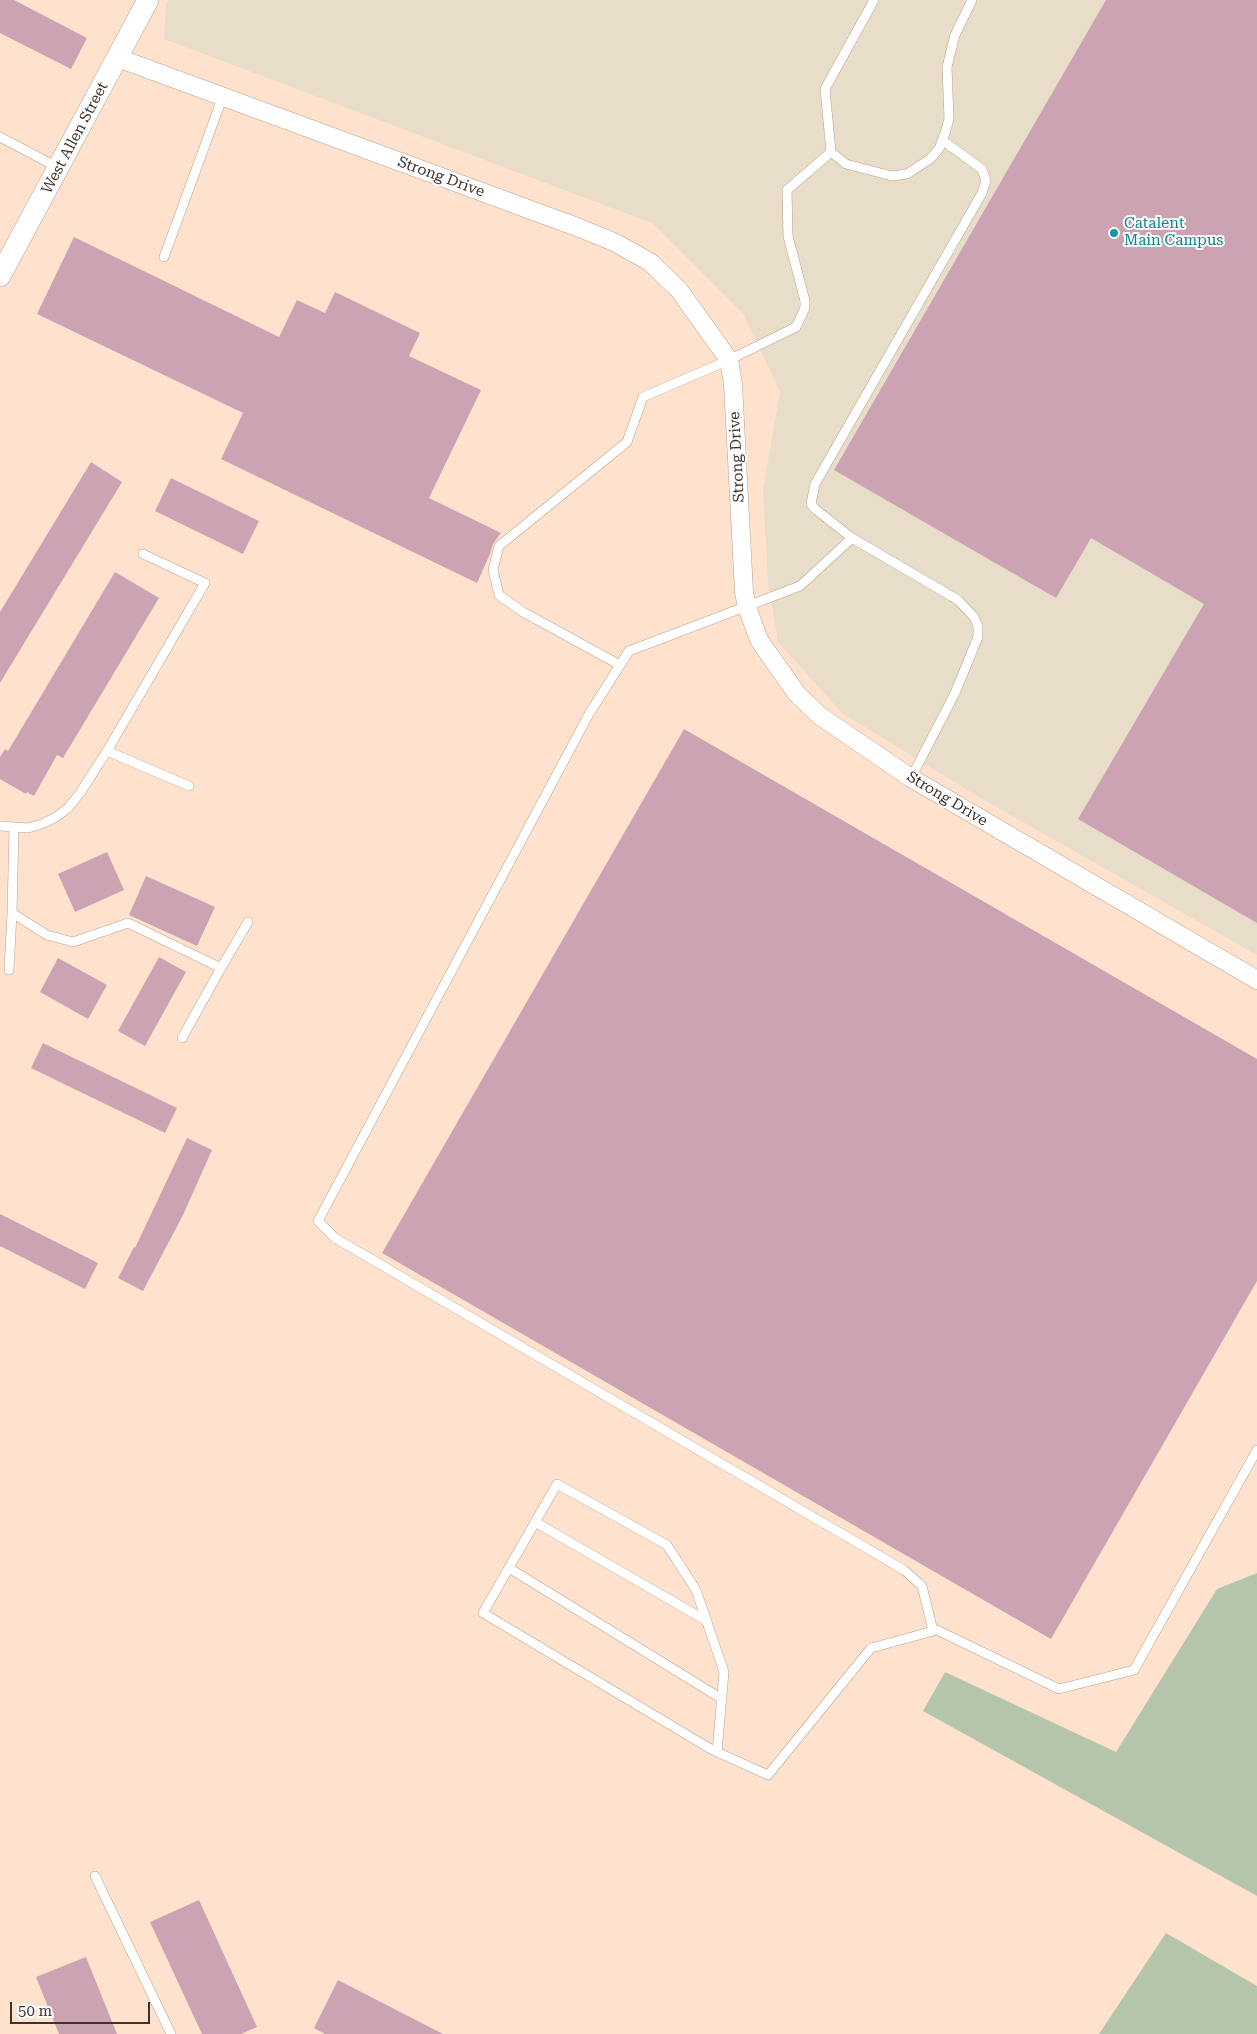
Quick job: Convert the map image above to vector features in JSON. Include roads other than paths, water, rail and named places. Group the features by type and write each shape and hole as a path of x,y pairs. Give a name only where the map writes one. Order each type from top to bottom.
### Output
{"street":[{"name":"West Allen Street","path":"0,276 148,0"},
{"name":"Strong Drive","path":"118,58 568,223 633,252 650,262 679,290 729,360 734,384 746,607 760,640 797,694 820,716 911,778 1257,980"}],"lane":[{"path":"874,0 825,89 831,152 846,164 892,176 907,174 919,167 939,149 949,119 947,67 955,35 972,0"},
{"path":"164,257 223,96"},
{"path":"0,137 59,168"},
{"path":"911,778 955,693 978,637 978,626 974,618 958,600 852,538 815,509 812,504 812,498 815,484 982,192 986,181 982,170 942,140"},
{"path":"620,665 522,612 499,595 493,570 499,546 627,442 643,397 729,360 796,326 802,317 806,301 788,236 787,190 831,152"},
{"path":"852,538 800,586 629,651 584,722 318,1221 335,1238 904,1570 922,1586 933,1631"},
{"path":"0,826 28,828 56,817 68,808 80,793 205,583 143,554"},
{"path":"106,750 189,786"},
{"path":"9,970 14,828"},
{"path":"12,913 47,935 73,942 128,923 221,968"},
{"path":"182,1038 248,922"},
{"path":"717,1752 724,1672 696,1590 667,1545 556,1484 483,1613 717,1752 768,1776 871,1648 937,1630 1059,1690 1134,1670 1257,1450"},
{"path":"535,1522 707,1621"},
{"path":"508,1568 722,1699"},
{"path":"95,1876 171,2034"}],"place":[{"name":"Catalent Main Campus","path":"1114,233"}]}
